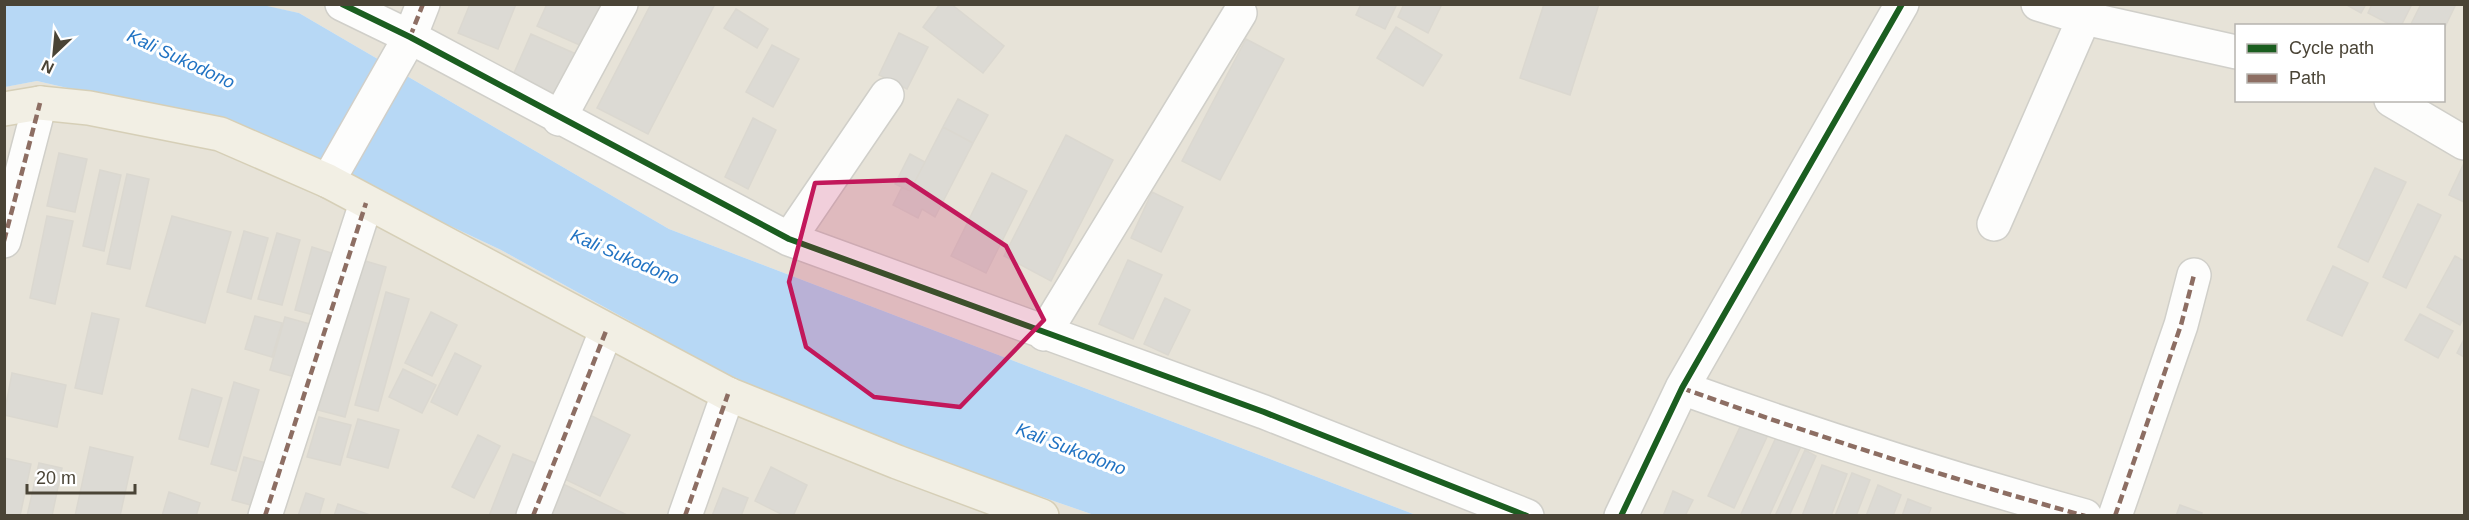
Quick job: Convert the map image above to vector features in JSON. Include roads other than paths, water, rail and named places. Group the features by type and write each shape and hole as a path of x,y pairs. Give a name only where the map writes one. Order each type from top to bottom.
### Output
{"main road":[{"path":"4,109 40,102 89,108 220,134 330,177 366,203 728,394 1041,516"}],"street":[{"path":"342,4 404,47 559,118 789,239 1044,334 1264,412 1527,516"},
{"path":"330,177 404,47 423,4"},
{"path":"559,118 621,4"},
{"path":"1621,516 1682,388 1902,4"},
{"path":"2038,4 2084,18 2235,52"},
{"path":"1044,334 1240,13"},
{"path":"1994,224 2084,18"},
{"path":"789,239 886,95"},
{"path":"4,242 40,102"},
{"path":"2394,102 2464,143"},
{"path":"264,516 366,203"},
{"path":"2115,516 2181,325 2194,275"},
{"path":"533,516 606,331"},
{"path":"1682,388 1799,430 1942,477 2085,516"},
{"path":"684,516 728,394"}],"water":[{"name":"Kali Sukodono","path":"258,4 299,13 669,229 1416,515 1094,515 789,409 501,250 245,129 37,81 5,87 5,5"}]}
